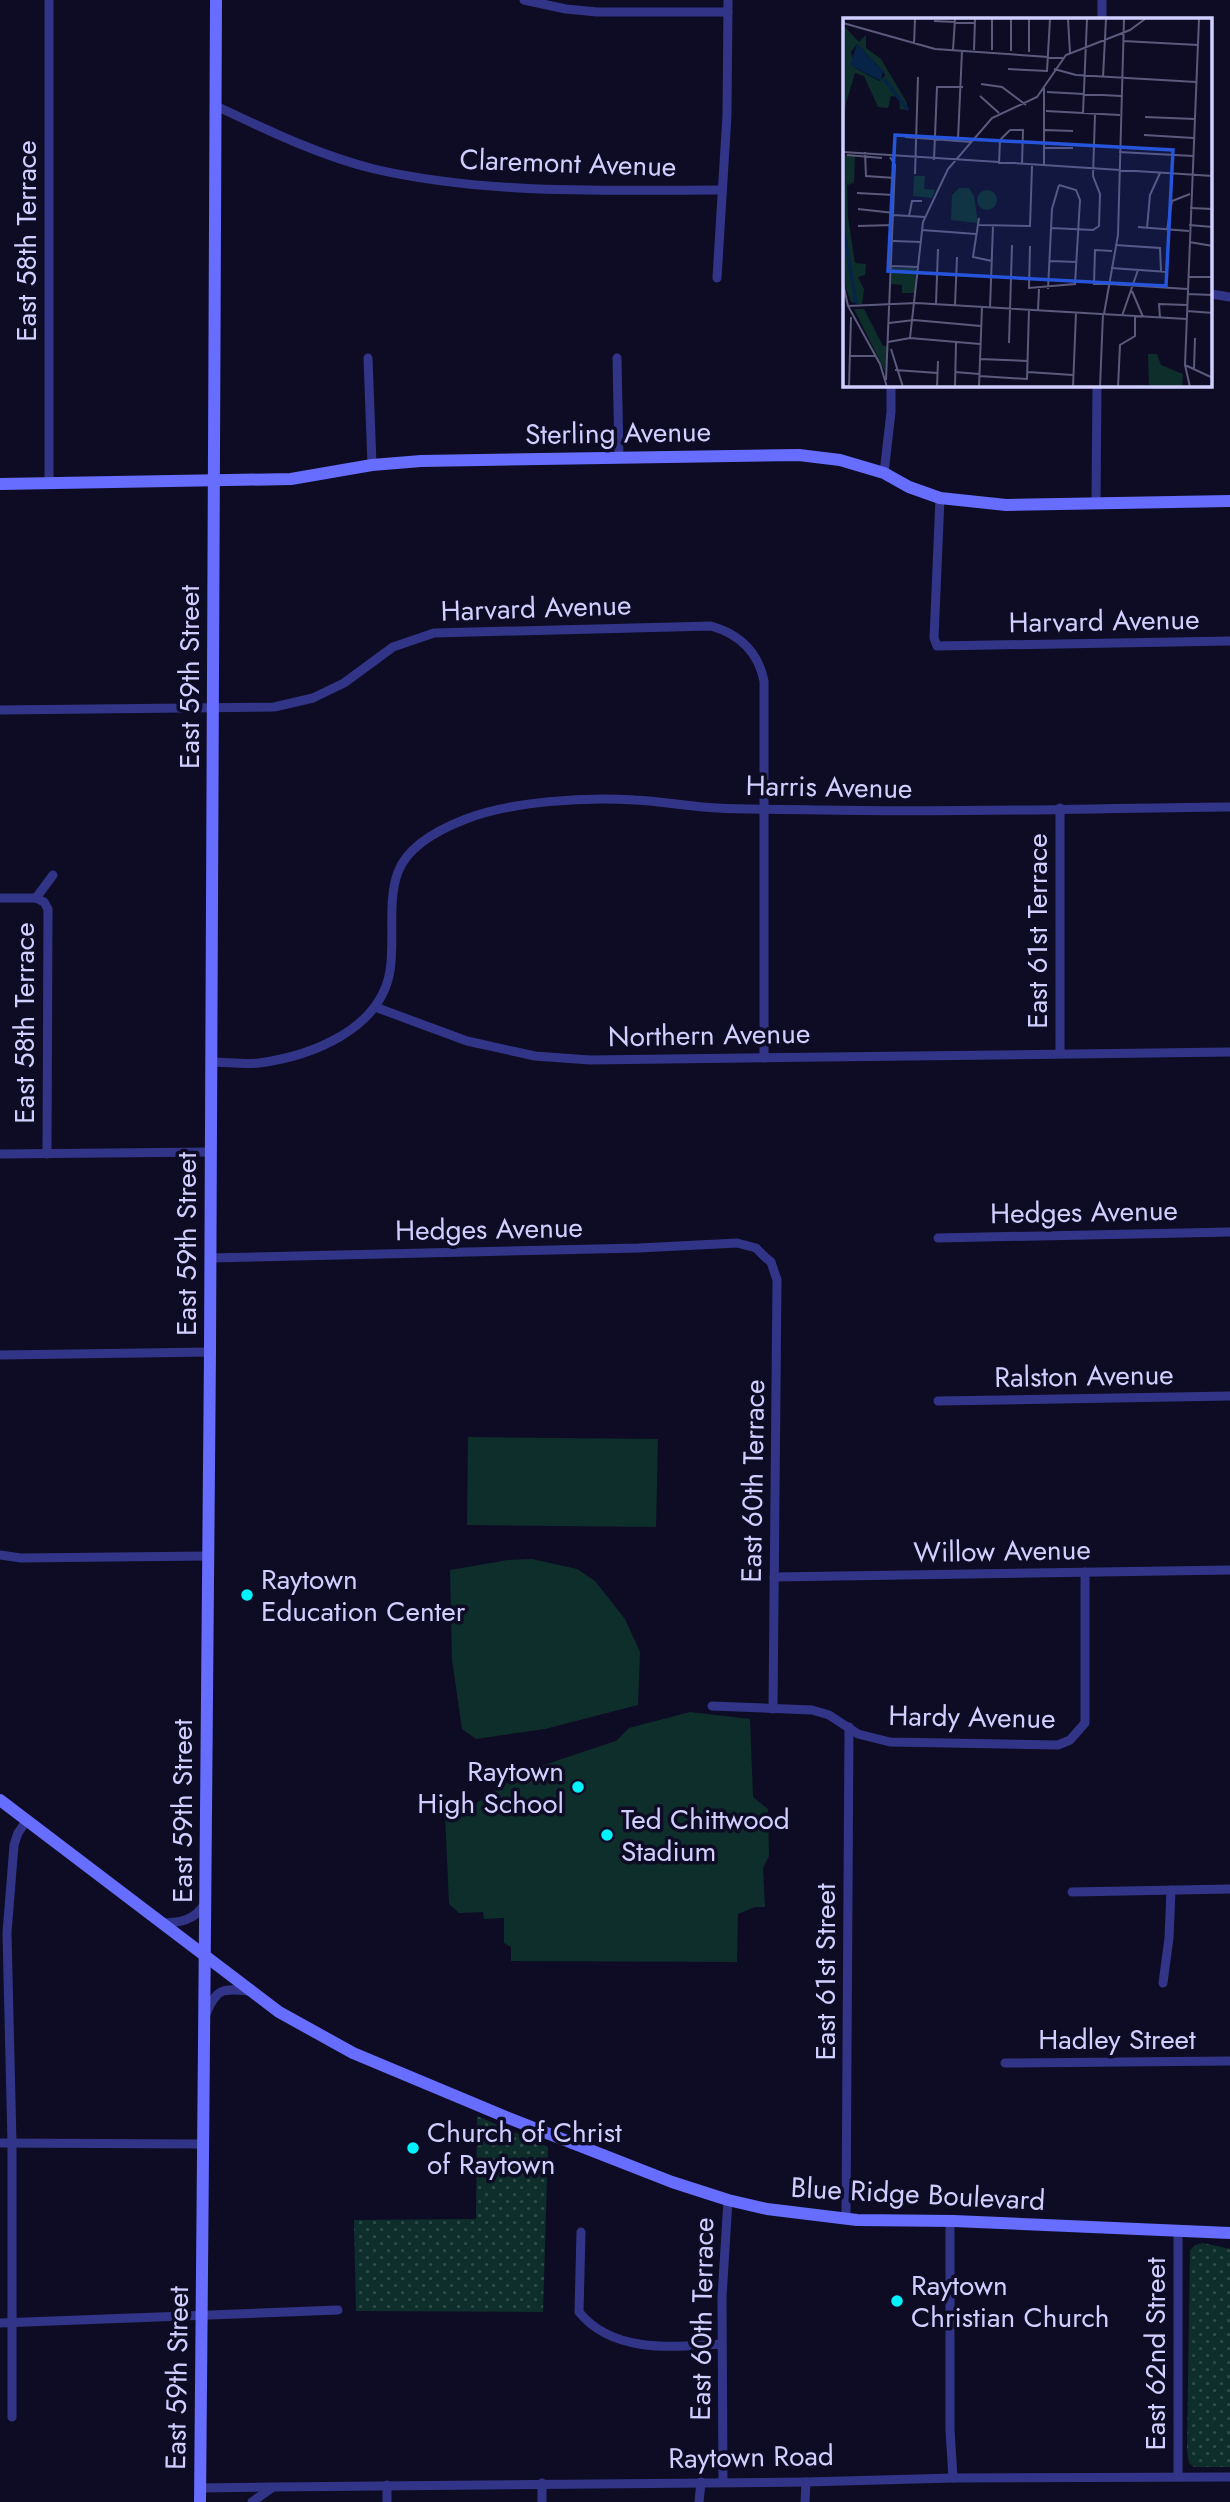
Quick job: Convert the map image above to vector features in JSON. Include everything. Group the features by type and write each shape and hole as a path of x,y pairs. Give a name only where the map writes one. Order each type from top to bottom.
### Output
{"street":[{"name":"East 58th Terrace","path":"49,0 49,483"},
{"name":"East 59th Street","path":"200,2488 210,1352 216,0"},
{"path":"524,0 597,12 728,12"},
{"path":"717,278 727,115 728,0"},
{"path":"1102,0 1102,18"},
{"name":"Claremont Avenue","path":"216,106 326,155 423,178 537,190 722,190"},
{"path":"1212,294 1230,297"},
{"path":"368,358 372,465"},
{"path":"617,358 619,457"},
{"path":"884,473 891,387"},
{"path":"1096,503 1097,387"},
{"name":"Sterling Avenue","path":"0,484 291,479 372,465 421,461 799,455 840,460 884,473 909,487 940,498 1006,505 1230,501"},
{"name":"Harvard Avenue","path":"940,498 934,638 937,646 1230,641"},
{"name":"Harvard Avenue","path":"0,710 274,707 313,698 344,683 393,647 411,639 443,632 711,626 734,635 749,649 758,663 764,681 763,809"},
{"name":"Harris Avenue","path":"375,1007 390,974 394,940 393,892 398,872 409,853 444,828 479,815 543,803 580,800 634,800 716,808 884,811 1230,807"},
{"name":"East 61st Terrace","path":"1060,808 1060,1054"},
{"path":"763,809 764,1058"},
{"path":"0,898 36,898 53,875"},
{"name":"East 58th Terrace","path":"36,898 44,902 48,909 47,1154"},
{"path":"211,1062 257,1063 299,1054 346,1034 362,1022 375,1007"},
{"name":"Northern Avenue","path":"375,1007 467,1041 535,1056 590,1060 1230,1052"},
{"path":"0,1154 211,1152"},
{"name":"Hedges Avenue","path":"938,1238 1230,1232"},
{"name":"Hedges Avenue","path":"210,1258 639,1248 737,1243 756,1248 765,1256"},
{"name":"East 60th Terrace","path":"765,1256 771,1262 777,1280 773,1709"},
{"path":"0,1355 210,1352"},
{"name":"Ralston Avenue","path":"938,1401 1230,1396"},
{"path":"0,1555 21,1558 208,1556"},
{"name":"Willow Avenue","path":"775,1577 1230,1570"},
{"name":"Hardy Avenue","path":"712,1706 812,1710 829,1715 858,1734 890,1742 1049,1746 1070,1740 1084,1723 1085,1572"},
{"name":"East 61st Street","path":"846,2218 849,1727"},
{"name":"Blue Ridge Boulevard","path":"0,1800 279,2012 353,2053 518,2122 673,2182 728,2200 792,2213 846,2218 1230,2233"},
{"path":"12,2417 12,2143 4,1933 14,1845 27,1820"},
{"path":"1072,1892 1230,1889"},
{"path":"1163,1983 1170,1938 1171,1890"},
{"path":"160,1923 190,1920 200,1912 205,1902"},
{"path":"204,2019 213,1997 223,1991 250,1991"},
{"name":"Hadley Street","path":"1005,2063 1230,2061"},
{"path":"0,2143 203,2144"},
{"name":"East 60th Terrace","path":"723,2482 722,2344 728,2200"},
{"path":"950,2221 950,2430 953,2478"},
{"name":"East 62nd Street","path":"1178,2231 1178,2476"},
{"path":"581,2232 579,2312 585,2320 614,2339 665,2347 722,2344"},
{"path":"0,2323 338,2311"},
{"name":"Raytown Road","path":"200,2488 1230,2477"},
{"path":"699,2502 701,2482"},
{"path":"805,2502 806,2482"},
{"path":"542,2483 542,2502"},
{"path":"387,2484 387,2502"},
{"path":"252,2502 273,2487"},
{"path":"200,2488 200,2502"}],"green space":[{"path":"468,1437 658,1439 656,1527 467,1525"},
{"path":"532,1559 577,1569 595,1581 625,1619 640,1652 638,1705 545,1729 476,1739 462,1729 452,1660 450,1570 508,1560"},
{"name":"Ted Chittwood Stadium","path":"690,1712 750,1719 753,1797 768,1809 769,1856 763,1868 765,1907 755,1907 738,1914 737,1962 511,1961 511,1947 504,1943 504,1918 484,1919 483,1912 459,1913 449,1904 445,1813 475,1804 516,1777 513,1765 532,1769 616,1741 629,1728"},
{"path":"477,2116 548,2147 543,2312 356,2311 354,2220 476,2219"},
{"path":"1203,2243 1230,2249 1230,2467 1194,2467 1189,2463 1187,2451 1190,2250"}],"place":[{"name":"Raytown Education Center","path":"247,1595"},
{"name":"Raytown High School","path":"578,1787"},
{"name":"Ted Chittwood Stadium","path":"607,1835"},
{"name":"Church of Christ of Raytown","path":"413,2148"},
{"name":"Raytown Christian Church","path":"897,2301"}]}
